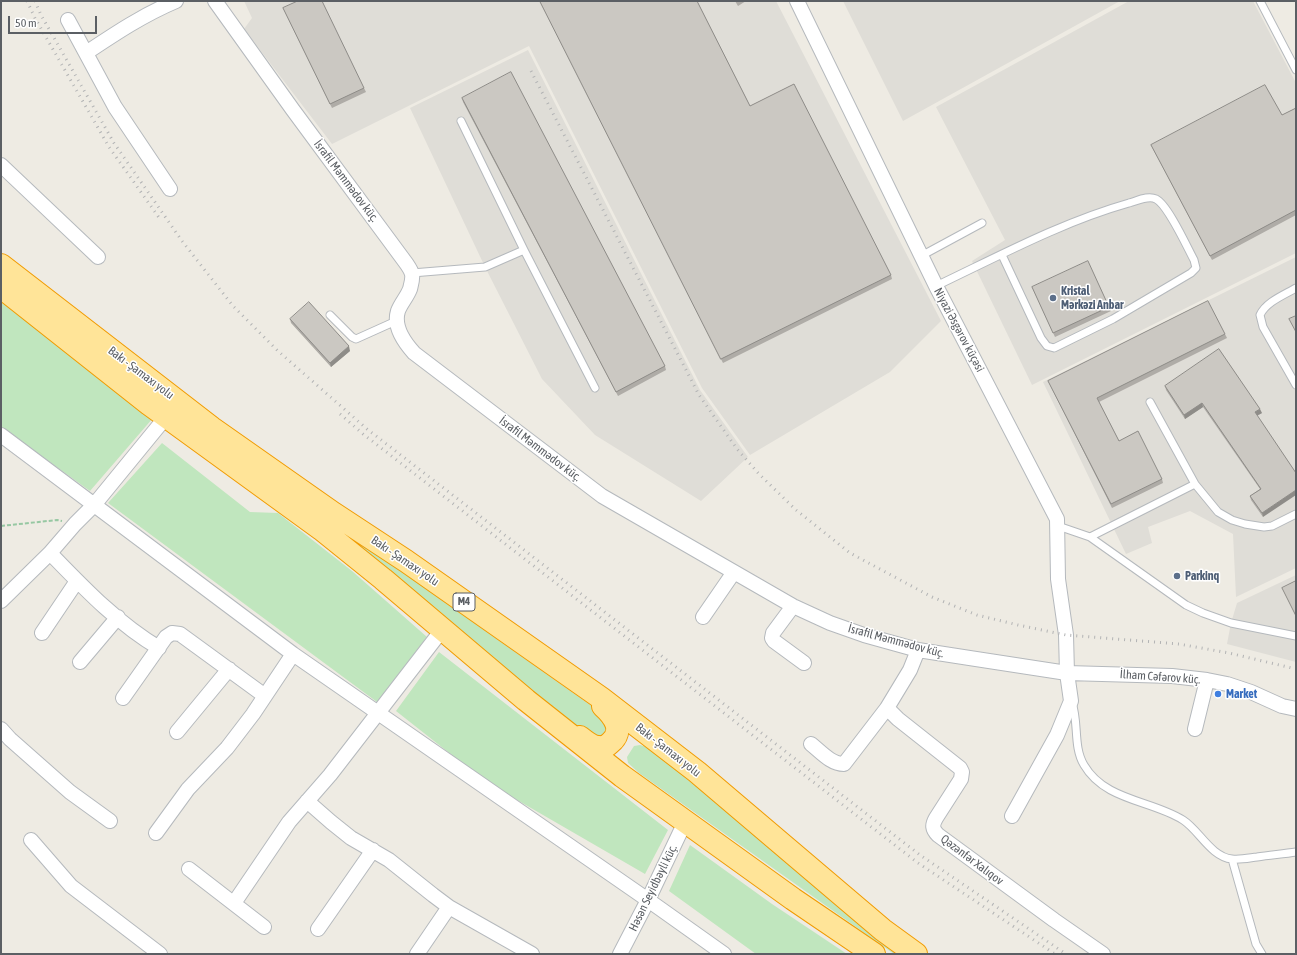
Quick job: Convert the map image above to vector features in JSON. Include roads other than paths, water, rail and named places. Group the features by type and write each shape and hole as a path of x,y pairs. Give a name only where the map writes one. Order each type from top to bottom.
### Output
{"highway":[{"name":"Bakı - Şamaxı yolu","path":"1,265 212,428 333,513 406,561 601,698 697,772 883,930 916,954"},
{"name":"Bakı - Şamaxı yolu","path":"1,287 166,417 321,529 592,753 793,899 874,954"},
{"path":"526,700 593,746 600,748 607,746 613,741 618,729 614,717 557,667"},
{"path":"677,816 622,765 619,759 619,754 622,747 635,737 643,739 697,772"}],"street":[{"path":"86,53 137,19 176,1"},
{"name":"İsrafil Məmmədov küç.","path":"215,1 412,273"},
{"name":"Niyazi Əsgərov küçəsi","path":"797,1 936,286 1054,510 1058,526 1058,579 1066,636 1067,673 1071,701"},
{"path":"68,20 115,107 170,188"},
{"path":"1,165 98,257"},
{"path":"396,321 398,311 412,283 412,273"},
{"name":"İsrafil Məmmədov küç.","path":"396,321 399,332 414,353 588,486 648,523 793,606 830,623 864,635 918,650 1067,673"},
{"path":"1,601 50,553 94,505 166,417"},
{"path":"1,435 293,654 724,954"},
{"path":"50,553 77,581 118,618 140,636 159,648"},
{"path":"703,617 734,572"},
{"path":"42,633 77,581"},
{"path":"793,606 773,633 772,638 804,663"},
{"path":"80,662 118,618"},
{"path":"234,903 289,822 326,780 442,630"},
{"path":"123,698 166,637 172,633 180,634 265,696"},
{"path":"811,744 833,762 844,764 887,708 910,670 918,650"},
{"path":"156,833 188,789 227,748 253,714 293,654"},
{"path":"177,732 228,670"},
{"name":"İlham Cəfərov küç.","path":"1067,673 1172,676 1207,680 1233,686 1251,692 1282,706 1296,709"},
{"path":"1195,729 1207,680"},
{"path":"1012,816 1058,735 1071,701"},
{"name":"Qəzənfər Xalıqov","path":"887,708 898,719 960,768 962,772 960,779 933,824 934,830 938,835 1102,954"},
{"path":"1,728 10,738 70,792 110,821"},
{"path":"307,801 351,838 388,860 449,907 514,950 532,954"},
{"name":"Həsən Seyidbəyli küç.","path":"620,954 648,900 677,816"},
{"path":"31,840 71,886 160,954"},
{"path":"318,929 373,850"},
{"path":"189,870 264,927"},
{"path":"417,954 449,907"}],"lane":[{"path":"1260,1 1296,70"},
{"path":"461,121 524,250 595,388"},
{"path":"936,286 1037,238 1102,211 1146,198 1155,198 1164,206 1194,260 1196,268 1191,273 1113,319 1054,348 1047,346 1041,338 1002,255"},
{"path":"921,256 982,223"},
{"path":"412,273 485,267 524,250"},
{"path":"1296,288 1267,305 1260,315 1263,328 1296,384"},
{"path":"330,316 356,339 396,321"},
{"path":"1150,402 1195,484 1218,512 1232,520 1264,527 1272,526 1296,514"},
{"path":"1090,537 1195,484"},
{"path":"1058,526 1090,537 1186,604 1203,613 1231,623 1296,636"},
{"path":"1071,701 1075,713 1080,758 1084,766 1098,782 1116,794 1184,820 1208,845 1220,854 1232,859 1296,852"},
{"path":"1232,859 1256,944 1262,954"}],"railway":[{"path":"27,1 35,18 109,147 160,219"},
{"path":"35,1 41,15 114,143 182,241 233,306 278,351 367,429 920,855 1066,954"},
{"path":"531,71 699,395 737,449 759,474 796,510 850,553 932,597 977,615 1066,635 1179,644 1229,653 1296,669"},
{"path":"340,414 363,434 918,863 1055,954"}],"place":[{"name":"Kristal Mərkəzi Anbar","path":"1053,298"},
{"name":"Parkinq","path":"1177,576"},
{"name":"Market","path":"1218,694"}]}
